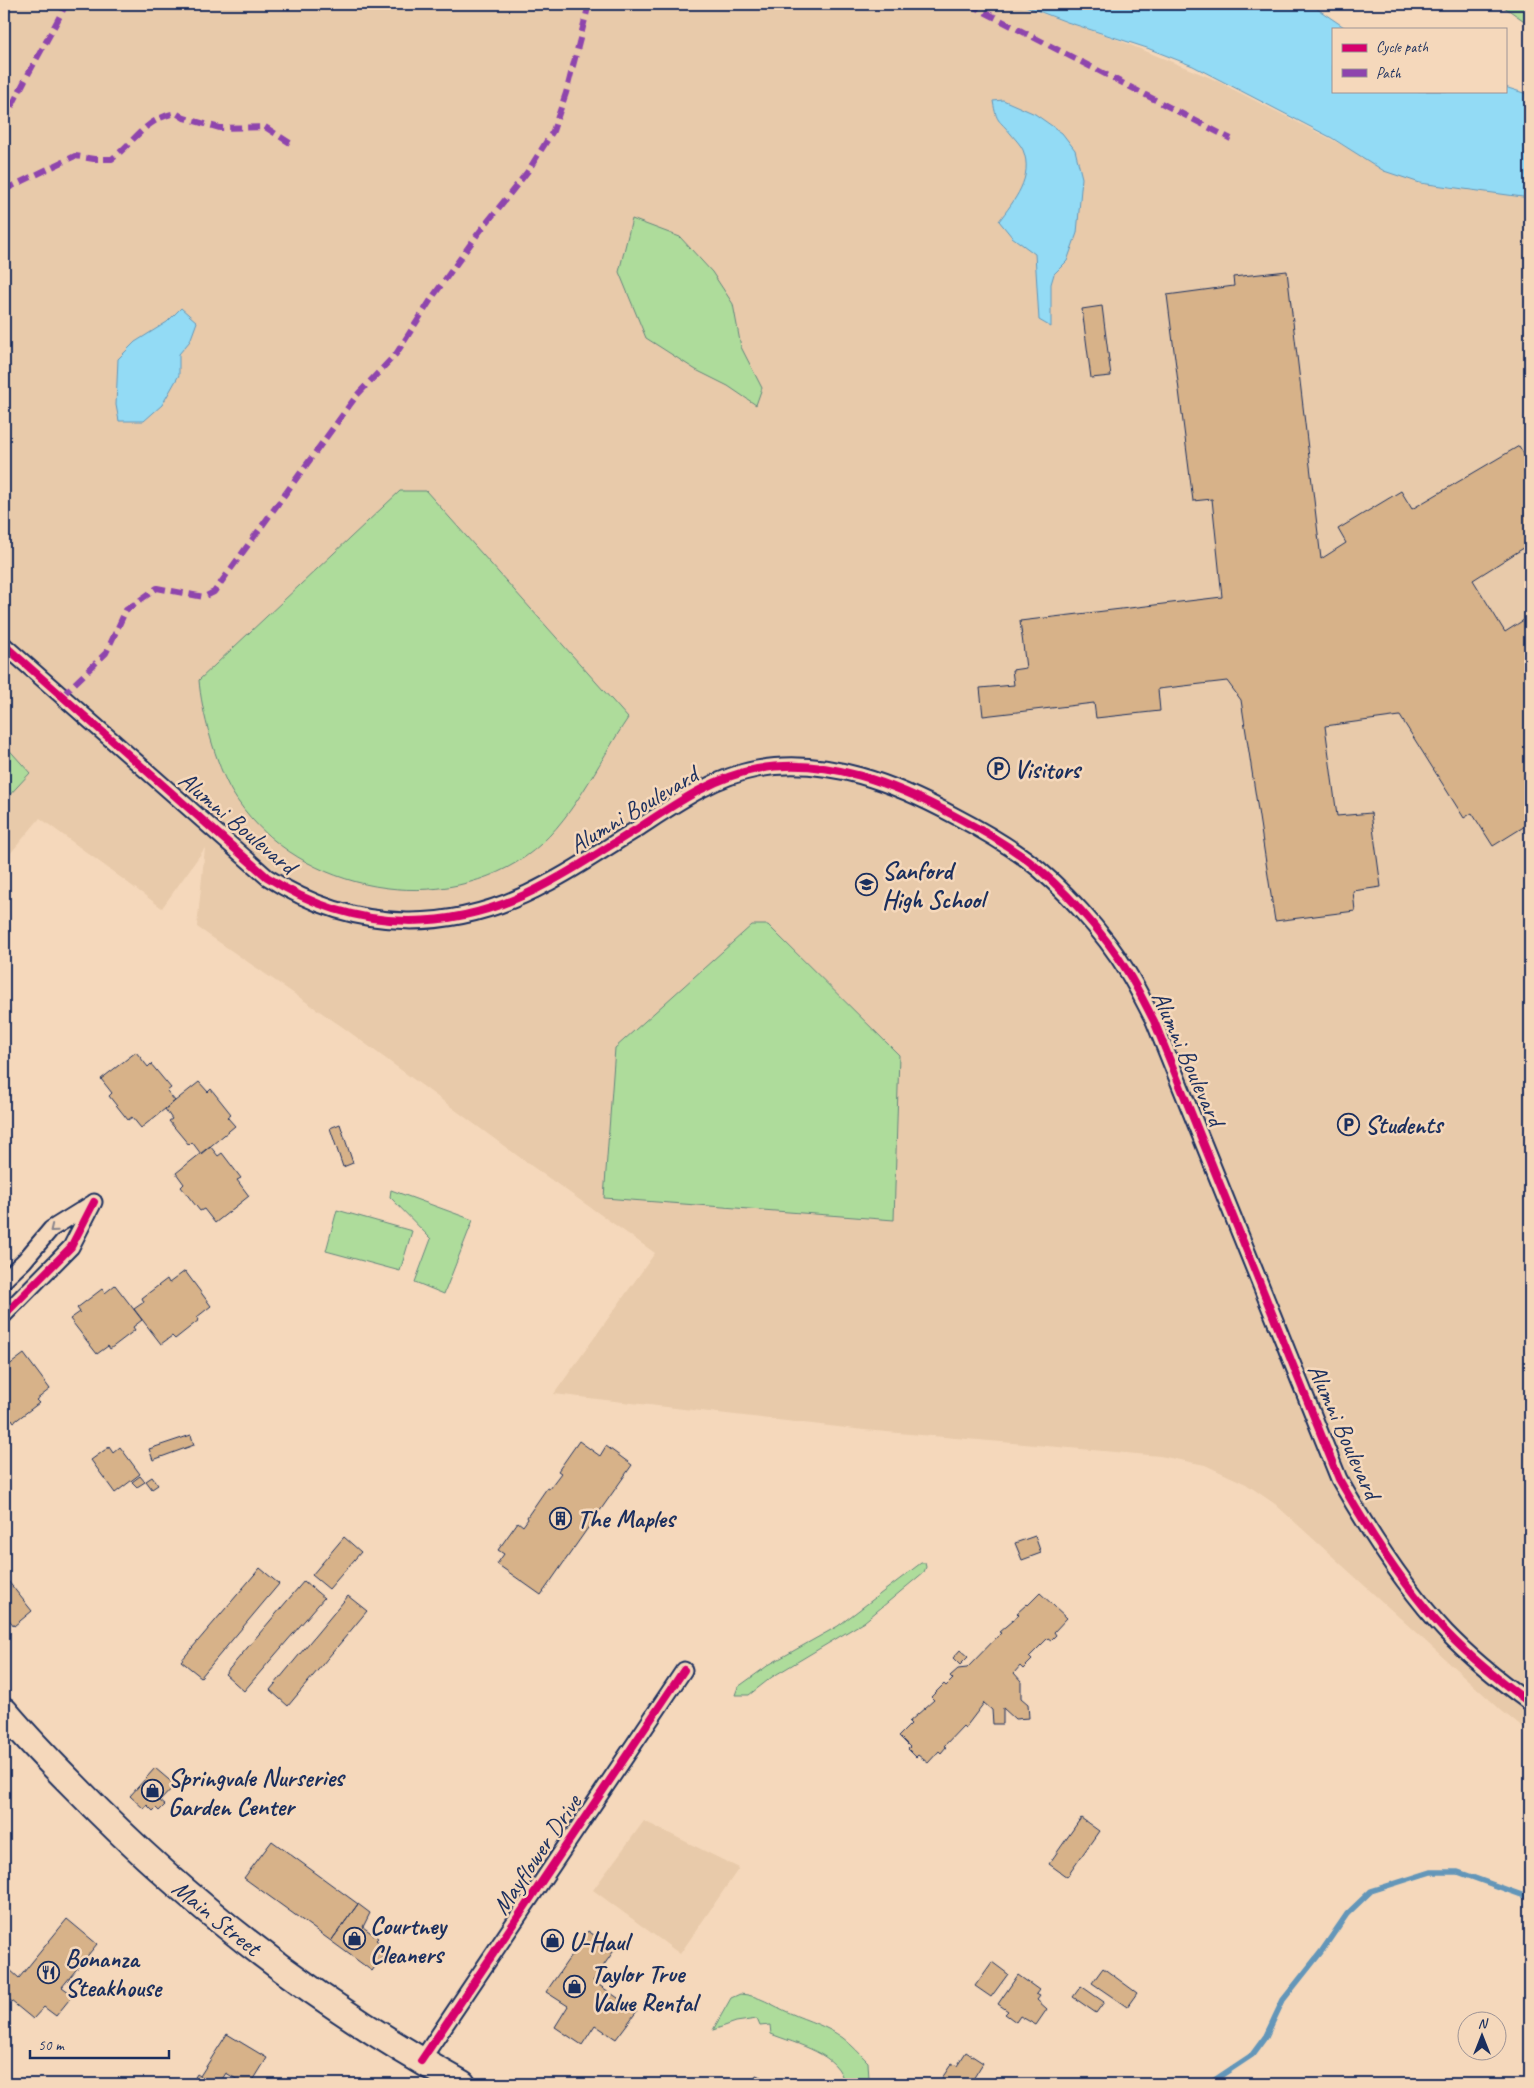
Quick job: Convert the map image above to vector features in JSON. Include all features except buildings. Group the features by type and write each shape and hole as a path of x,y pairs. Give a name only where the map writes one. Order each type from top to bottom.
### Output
{"highway":[{"name":"Main Street","path":"4,1711 127,1840 195,1901 308,1988 421,2061 462,2084"}],"street":[{"name":"Alumni Boulevard","path":"4,644 268,877 289,891 321,904 362,916 404,922 434,920 462,917 496,907 547,884 668,809 718,782 756,769 792,765 810,765 833,769 899,789 928,801 992,836 1028,861 1053,882 1090,922 1127,971 1154,1021 1339,1479 1352,1502 1390,1561 1446,1631 1474,1658 1530,1703"},
{"path":"4,1280 24,1261 50,1229 94,1202 71,1247 4,1315"},
{"name":"Mayflower Drive","path":"421,2061 684,1670"}],"shaded area":[{"name":"Sanford High School","path":"4,4 1014,4 1116,39 1211,78 1389,169 1425,183 1530,195 1530,1734 1502,1711 1275,1504 1246,1484 1205,1465 1160,1456 864,1430 554,1394 655,1253 526,1162 344,1028 197,927 205,848 162,908 40,818 4,861"},
{"path":"644,1821 739,1868 680,1954 593,1890"}],"green space":[{"path":"1500,4 1530,4 1530,25"},
{"path":"632,219 680,237 712,272 733,304 741,347 762,388 756,405 728,386 696,370 646,338 619,272"},
{"path":"400,491 426,491 628,718 570,811 541,844 525,857 488,876 448,887 407,889 365,884 326,871 289,852 257,825 232,792 215,753 200,692 199,680"},
{"path":"4,744 30,773 4,801"},
{"path":"752,925 768,925 899,1055 894,1220 604,1198 615,1048"},
{"path":"391,1190 473,1220 444,1294 415,1282 431,1239 390,1197"},
{"path":"337,1210 412,1231 400,1271 326,1251"},
{"path":"921,1563 925,1563 924,1572 864,1622 772,1677 749,1695 735,1695 738,1687 770,1664 838,1626"},
{"path":"740,1994 760,1999 824,2027 843,2038 868,2062 868,2084 844,2084 841,2074 835,2065 826,2058 804,2046 771,2034 770,2025 760,2026 757,2019 736,2022 713,2030 731,1998"}],"water":[{"path":"1020,4 1310,4 1346,28 1332,28 1332,92 1506,92 1506,87 1530,95 1530,198 1420,183 1384,171 1332,138 1193,66 1147,48 1067,22"},
{"path":"1003,100 1035,114 1062,133 1075,150 1082,178 1077,233 1067,261 1054,274 1051,284 1051,327 1039,320 1035,254 1012,237 999,221 1021,188 1026,170 1026,160 1022,148 996,114 993,101"},
{"path":"181,308 197,322 190,341 179,354 179,375 162,405 144,421 119,421 116,405 118,359 135,342 167,322"}],"waterway":[{"path":"1160,2084 1210,2083 1252,2055 1266,2036 1283,2000 1321,1952 1347,1914 1371,1891 1431,1872 1458,1872 1530,1898"}],"marked path":[{"path":"4,123 66,4"},
{"path":"62,696 106,653 126,610 157,588 204,597 214,592 357,395 396,354 434,295 477,235 528,171 553,131 566,93 589,4"},
{"path":"969,4 1231,139"},
{"path":"4,190 75,156 112,159 148,125 165,116 176,113 184,118 220,128 265,127 290,143"}],"cycle path":[{"path":"4,645 267,877 301,896 336,910 371,918 407,921 442,919 478,912 513,900 571,870 709,785 741,773 783,766 809,766 834,770 885,784 932,804 992,836 1018,853 1068,896 1107,941 1131,977 1154,1021 1339,1479 1362,1519 1416,1597 1446,1632 1486,1669 1530,1703"},
{"path":"4,1315 71,1247 94,1202"},
{"path":"421,2061 684,1670"}],"place":[{"name":"Visitors","path":"998,769"},
{"name":"Sanford High School","path":"866,884"},
{"name":"Students","path":"1349,1124"},
{"name":"The Maples","path":"561,1518"},
{"name":"Springvale Nurseries Garden Center","path":"152,1791"},
{"name":"Courtney Cleaners","path":"354,1939"},
{"name":"U-Haul","path":"553,1941"},
{"name":"Bonanza Steakhouse","path":"49,1972"},
{"name":"Taylor True Value Rental","path":"575,1987"}]}
